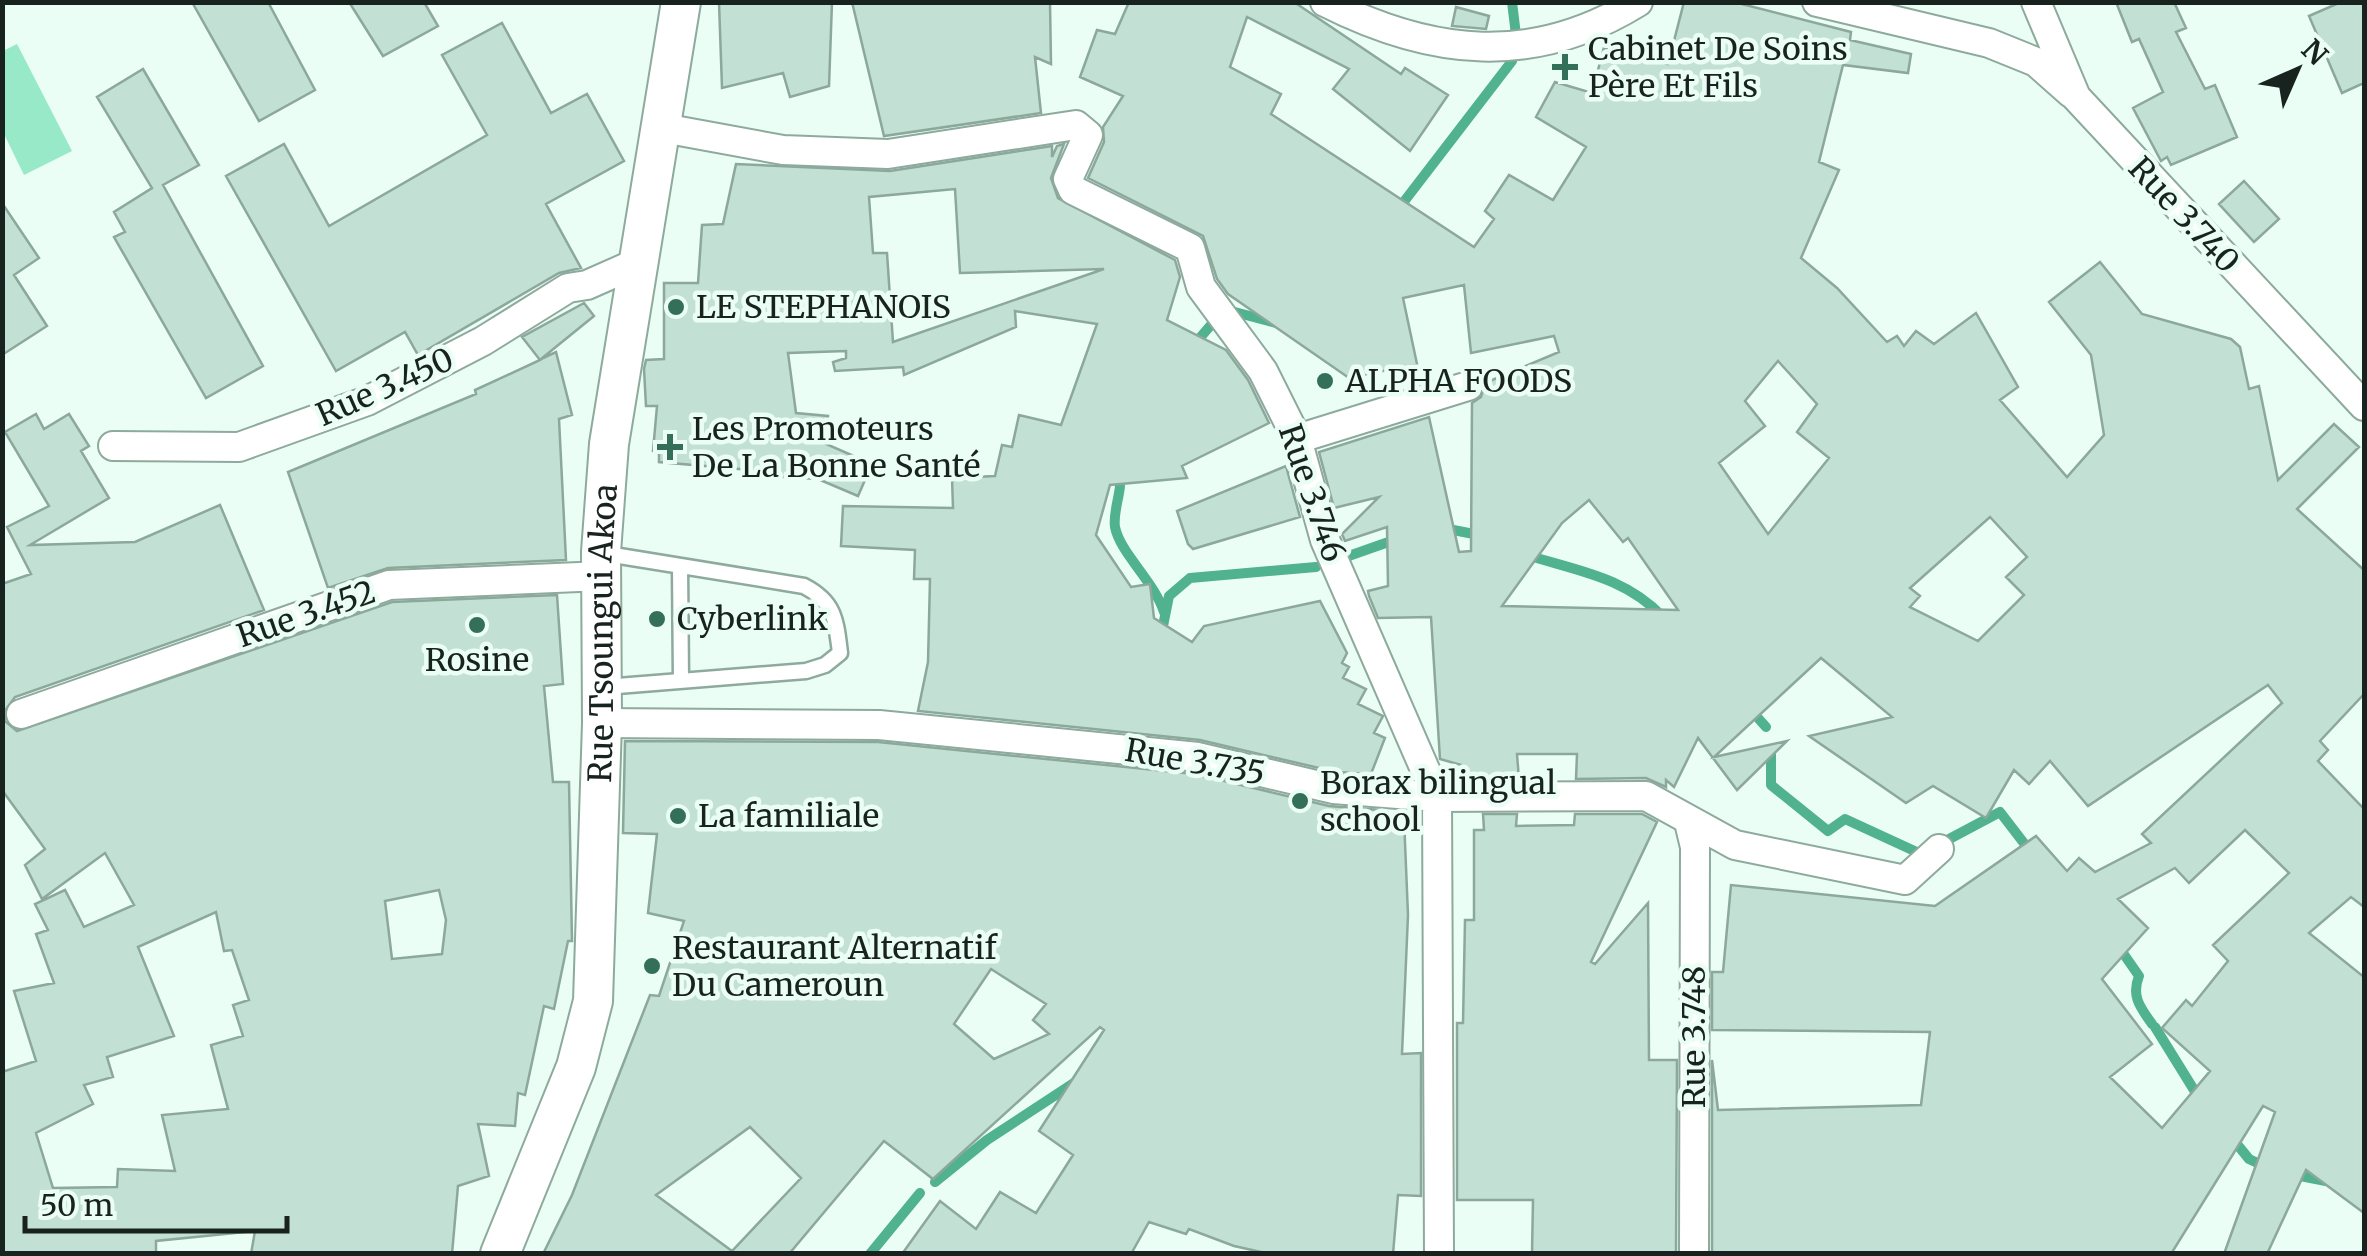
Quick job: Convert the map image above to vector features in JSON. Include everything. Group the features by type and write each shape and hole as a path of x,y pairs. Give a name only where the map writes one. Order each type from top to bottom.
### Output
{"main road":[{"name":"Rue Tsoungui Akoa","path":"500,1254 576,1067 593,1000 602,564 609,444 681,2"}],"street":[{"path":"1325,2 1436,42 1499,50 1533,46 1575,33 1638,2"},
{"path":"1817,2 1989,44 2036,62 2076,97"},
{"name":"Rue 3.740","path":"2036,2 2076,97 2364,406"},
{"name":"Rue 3.746","path":"663,128 783,150 888,154 1076,125 1088,135 1068,185 1190,248 1201,288 1263,371 1297,438 1326,540 1437,798 1438,1254"},
{"name":"Rue 3.450","path":"113,446 239,447 367,401 483,342 568,288 587,285 639,262"},
{"path":"1297,438 1468,386"},
{"name":"Rue 3.452","path":"20,714 389,585 602,564"},
{"name":"Rue 3.735","path":"602,705 878,725 1198,757 1332,789 1437,798 1646,796 1736,845 1905,880 1939,849"},
{"name":"Rue 3.748","path":"1689,822 1695,847 1694,1254"}],"lane":[{"path":"602,564 680,566 804,586 824,596 834,613 840,653 825,665 806,671 681,681 602,705"},
{"path":"680,566 681,681"}],"green space":[{"path":"17,44 72,151 24,175 3,132 3,51"}],"building":[{"path":"192,2 268,2 315,90 259,121"},
{"path":"349,2 424,2 438,26 383,56"},
{"path":"719,2 832,2 829,86 790,97 783,73 722,88"},
{"path":"852,2 1050,2 1051,64 1035,57 1041,113 884,136"},
{"path":"1129,2 1294,2 1401,74 1405,68 1448,95 1410,151 1333,89 1349,69 1247,17 1230,67 1281,94 1271,114 1474,247 1494,219 1485,211 1509,175 1553,200 1586,147 1536,117 1555,82 1592,93 1604,47 1668,64 1684,2 1734,2 1851,32 1850,40 1911,54 1908,73 1843,65 1819,162 1839,170 1801,258 1837,288 1887,342 1897,336 1904,346 1916,331 1934,344 1976,313 2018,387 2000,400 2067,477 2104,435 2091,355 2049,302 2100,262 2142,314 2231,339 2240,347 2249,389 2259,386 2278,480 2334,424 2359,447 2297,509 2364,570 2364,694 2320,741 2328,750 2318,761 2364,809 2364,907 2351,897 2309,933 2364,977 2364,1213 2306,1170 2267,1254 2224,1254 2275,1112 2263,1106 2171,1254 1712,1254 1712,1060 1718,1110 1921,1105 1930,1032 1712,1030 1712,972 1723,972 1731,885 1935,906 2036,836 2067,871 2079,858 2095,872 2151,843 2142,834 2282,703 2268,685 2088,806 2050,761 2029,784 2014,770 1986,818 1933,786 1906,803 1809,736 1892,717 1821,658 1714,757 1787,741 1737,790 1698,738 1674,787 1666,780 1666,787 1646,778 1576,779 1577,754 1517,754 1519,779 1461,777 1461,765 1440,759 1431,617 1378,618 1369,596 1368,591 1388,586 1387,527 1345,541 1342,534 1379,497 1334,508 1319,452 1429,417 1459,552 1471,551 1472,403 1481,397 1485,383 1559,352 1554,336 1471,353 1464,285 1403,298 1417,364 1349,378 1228,294 1217,279 1203,236 1088,178 1104,142 1103,127 1123,96 1080,77 1097,30 1115,34","holes":["1778,361 1817,404 1797,432 1829,458 1768,534 1719,463 1765,426 1745,401","1589,500 1623,542 1628,538 1678,610 1502,606 1562,523","1990,517 2027,557 2006,577 2024,595 1978,641 1910,607 1920,596 1910,588","2245,830 2289,873 2213,945 2228,961 2192,1006 2186,1000 2162,1028 2210,1071 2162,1128 2110,1077 2152,1044 2102,979 2148,928 2118,899 2175,868 2189,883"]},
{"path":"2116,2 2174,2 2186,28 2176,32 2205,89 2215,85 2237,137 2171,165 2167,157 2161,161 2133,108 2163,92 2139,39 2132,42"},
{"path":"2341,2 2364,2 2364,83 2342,93 2309,16"},
{"path":"1456,7 1489,16 1486,29 1452,26"},
{"path":"502,23 551,113 587,94 624,161 546,204 581,268 559,273 418,355 405,332 336,371 226,176 284,144 329,226 487,135 442,55"},
{"path":"143,69 199,165 163,185 263,366 206,398 114,237 125,232 114,212 152,188 97,97"},
{"path":"1064,144 1051,178 1058,198 1175,260 1180,277 1167,320 1226,350 1248,380 1269,423 1182,466 1187,478 1110,485 1096,535 1131,587 1150,584 1154,618 1192,642 1204,626 1320,601 1347,653 1342,663 1349,667 1343,678 1366,689 1358,704 1383,716 1374,733 1385,738 1371,774 1336,772 1200,740 918,711 928,662 930,579 914,579 915,550 841,546 843,506 953,508 952,478 995,476 1002,445 1012,447 1019,415 1061,425 1097,324 1015,311 1016,327 904,375 903,367 835,371 833,362 846,358 846,351 788,353 796,413 828,416 826,444 872,464 858,496 818,479 750,475 750,470 659,462 659,452 653,451 657,406 646,406 644,369 646,360 664,359 664,283 698,283 702,225 723,224 736,164 890,171 1052,146 1052,157 1057,146","holes":["955,189 960,273 1104,269 893,342 887,253 873,253 869,197"]},
{"path":"2244,181 2279,219 2254,242 2219,204"},
{"path":"2,203 39,258 14,275 47,326 2,355"},
{"path":"584,303 594,316 541,359 556,352 572,415 559,419 566,560 388,568 328,588 288,472 476,394 475,390 540,360 522,337"},
{"path":"36,414 44,429 69,414 89,446 81,451 109,498 30,545 135,542 220,505 264,610 15,697 4,712 5,721 17,731 392,602 557,595 563,684 544,686 553,782 569,782 572,941 568,941 554,1009 544,1006 525,1095 518,1093 515,1126 478,1124 489,1176 458,1186 452,1254 251,1254 255,1231 156,1241 156,1254 2,1254 2,1072 36,1061 14,991 54,983 36,934 48,930 35,904 65,890 84,927 134,905 105,853 42,899 25,865 45,849 2,790 2,584 31,574 7,527 49,506 5,432","holes":["439,890 446,920 442,954 392,959 385,901","216,912 224,951 232,950 249,1000 233,1005 243,1036 211,1045 228,1109 162,1115 175,1171 118,1169 117,1187 53,1188 36,1133 93,1104 84,1085 113,1077 107,1057 174,1036 138,947"]},
{"path":"1286,466 1300,517 1193,549 1188,544 1177,511"},
{"path":"625,741 878,742 1195,774 1329,806 1380,810 1380,818 1404,818 1408,915 1402,1054 1421,1053 1421,1196 1398,1195 1393,1254 1270,1254 1189,1229 1186,1234 1149,1222 1131,1254 902,1254 940,1201 976,1229 1000,1192 1036,1213 1073,1155 1039,1131 1104,1030 1100,1027 933,1179 884,1141 789,1254 543,1254 572,1195 650,995 659,996 684,921 648,913 657,834 623,833","holes":["991,969 1046,1004 1033,1020 1049,1034 994,1059 954,1024","750,1127 801,1178 732,1251 656,1195"]},
{"path":"1483,814 1517,814 1516,826 1574,825 1575,814 1642,814 1657,822 1591,962 1595,964 1648,903 1649,1060 1677,1060 1676,1254 1532,1254 1533,1200 1457,1200 1457,1023 1463,1023 1465,920 1474,920 1474,830 1484,830"}],"waterway":[{"path":"1396,212 1512,61 1516,35 1512,2"},
{"path":"1227,310 1280,324"},
{"path":"1192,347 1217,318"},
{"path":"1120,486 1115,522 1118,537 1164,612"},
{"path":"1443,528 1484,536"},
{"path":"1343,558 1397,539"},
{"path":"1527,555 1617,584 1663,617"},
{"path":"1161,636 1169,596 1190,578 1316,567"},
{"path":"1750,709 1766,727"},
{"path":"1771,751 1771,785 1828,831 1845,819 1921,854 2000,812 2033,855"},
{"path":"2116,943 2139,976 2136,995 2152,1024"},
{"path":"2155,1027 2199,1098"},
{"path":"935,1182 987,1140 1077,1081"},
{"path":"2232,1138 2249,1159 2268,1168"},
{"path":"2290,1174 2326,1181"},
{"path":"870,1254 920,1193"}],"place":[{"name":"Cabinet De Soins Père Et Fils","path":"1565,67"},
{"name":"LE STEPHANOIS","path":"676,307"},
{"name":"ALPHA FOODS","path":"1325,381"},
{"name":"Les Promoteurs De La Bonne Santé","path":"670,447"},
{"name":"Cyberlink","path":"657,619"},
{"name":"Rosine","path":"477,625"},
{"name":"Borax bilingual school","path":"1300,801"},
{"name":"La familiale","path":"678,816"},
{"name":"Restaurant Alternatif Du Cameroun","path":"652,966"}]}
